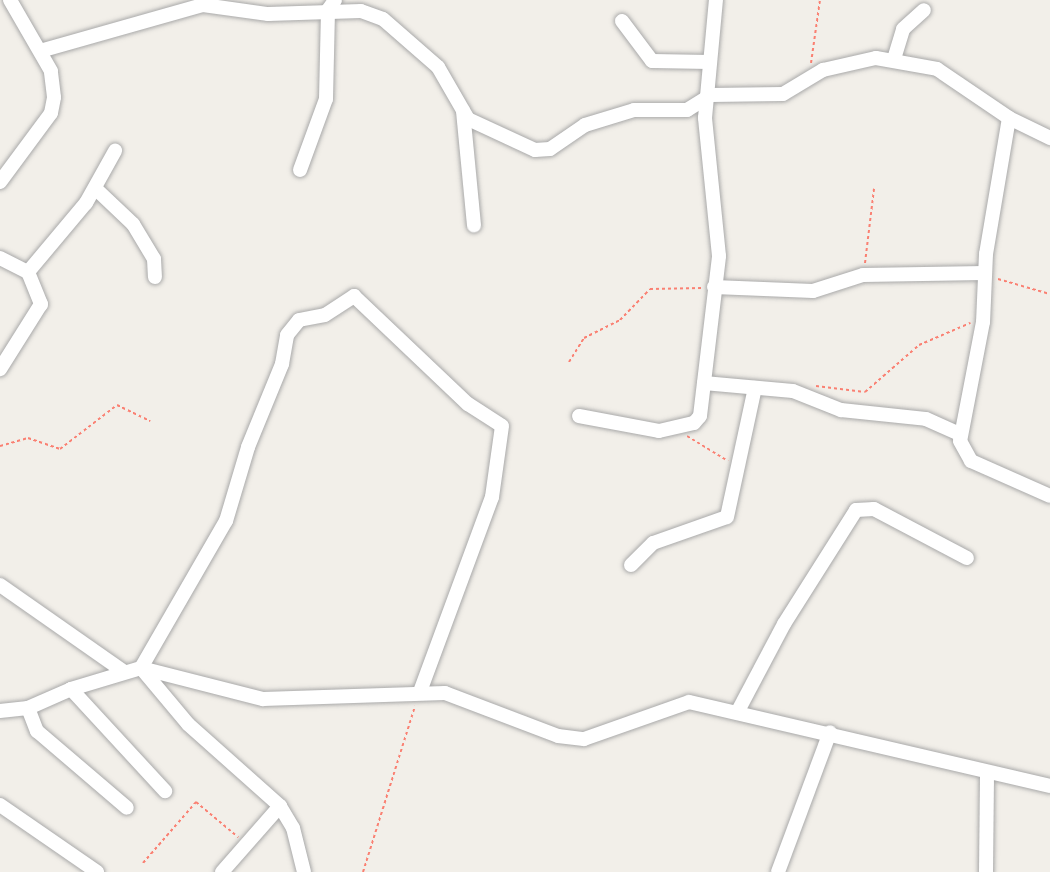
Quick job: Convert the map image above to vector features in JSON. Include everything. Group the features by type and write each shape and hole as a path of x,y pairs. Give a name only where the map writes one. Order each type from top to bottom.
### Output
{"street":[{"path":"0,5 5,0"},
{"path":"0,182 51,113 54,80 10,0"},
{"path":"579,416 658,431 682,427 700,416 719,219 705,118 716,0"},
{"path":"40,51 169,6 203,5 268,14 332,5 383,19 438,67 463,111 479,125 544,150 585,125 634,110 687,110 708,96 773,96 810,78 863,59 894,60 946,74 1009,118 1050,138"},
{"path":"300,170 326,99 332,5"},
{"path":"894,60 903,29 924,10"},
{"path":"622,21 654,62 710,62"},
{"path":"463,111 474,225"},
{"path":"1009,118 984,273 984,318 960,434 971,461 1050,496"},
{"path":"28,272 96,189 115,151"},
{"path":"96,189 133,224 154,259 155,277"},
{"path":"0,258 28,272 41,304 0,369"},
{"path":"714,287 813,291 863,275 984,273"},
{"path":"141,668 226,521 292,327 357,296 468,404 502,426 492,497 420,692"},
{"path":"704,383 793,391 841,410 926,419 960,434"},
{"path":"631,565 653,543 723,521 734,500 736,465 755,388"},
{"path":"739,709 784,624 856,510 874,509 967,558"},
{"path":"0,586 123,671"},
{"path":"141,668 188,723 280,806 293,828 304,872"},
{"path":"0,711 28,708 71,688 123,671 141,668 263,699 420,692 469,699 558,736 584,739 689,702 739,709 987,773 1050,786"},
{"path":"71,688 82,706 165,790"},
{"path":"28,708 37,731 127,808"},
{"path":"778,872 830,732"},
{"path":"986,872 987,773"},
{"path":"0,806 98,872"},
{"path":"222,872 244,843 280,806"}],"path":[{"path":"810,78 820,0"},
{"path":"863,275 874,189"},
{"path":"984,273 1050,294"},
{"path":"569,362 584,338 621,320 650,289 714,287"},
{"path":"793,391 827,385 865,392 919,345 984,318"},
{"path":"0,446 28,438 60,449 117,405 150,421"},
{"path":"682,427 693,442 736,465"},
{"path":"363,872 420,692"},
{"path":"143,863 196,802 244,843"}]}
